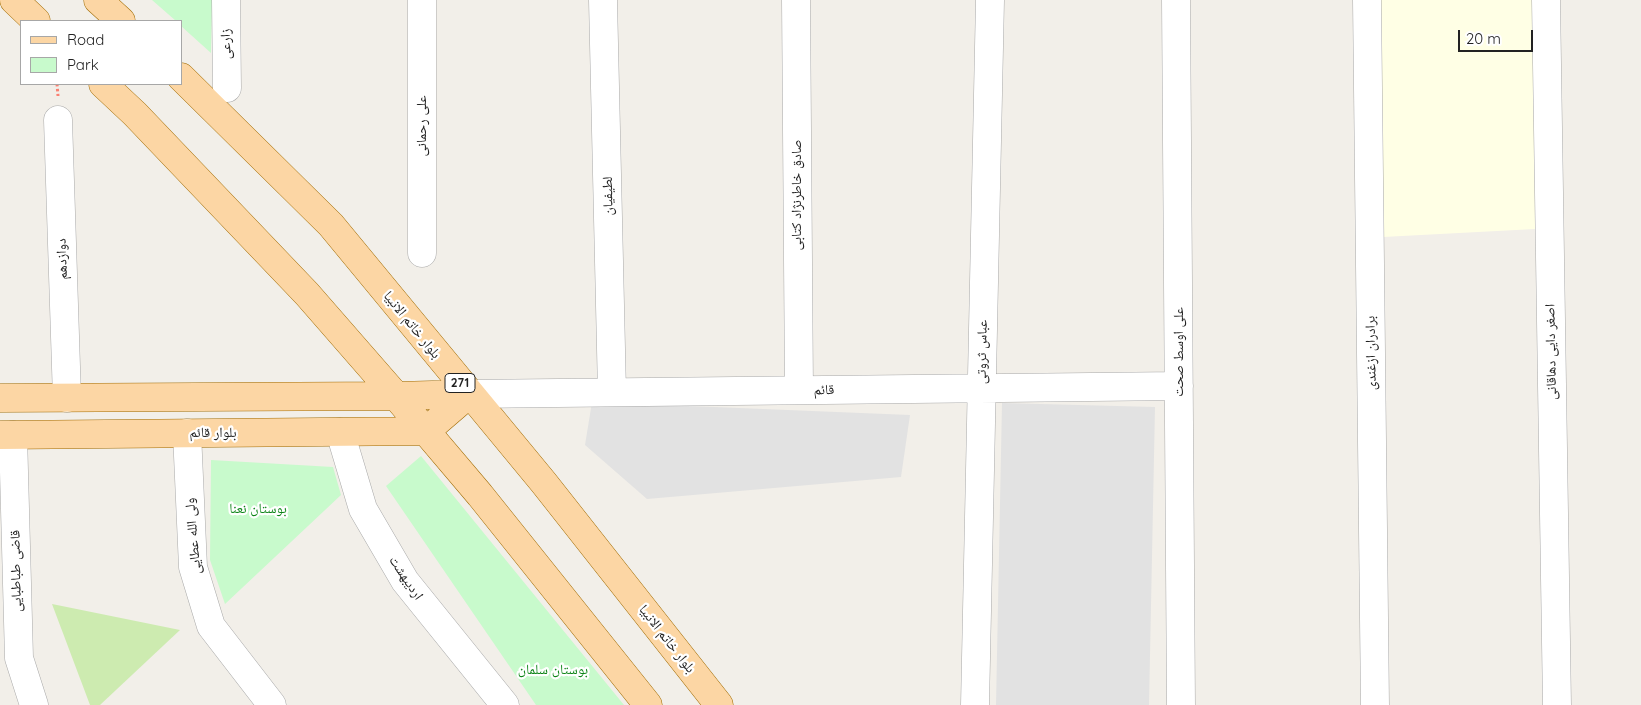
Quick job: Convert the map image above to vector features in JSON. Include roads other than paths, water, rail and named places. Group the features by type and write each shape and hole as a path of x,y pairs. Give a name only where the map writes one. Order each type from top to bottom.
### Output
{"main road":[{"path":"14,0 35,20"},
{"path":"100,1 120,20"},
{"name":"بلوار خاتم الانبیا","path":"182,78 330,225 544,483 720,705"},
{"path":"104,85 136,114 306,294 396,396 648,705"},
{"path":"0,398 469,394"},
{"path":"426,431 469,394"},
{"name":"بلوار قائم","path":"6,435 426,431"}],"street":[{"name":"زارعی","path":"226,0 227,88"},
{"name":"علی رحمانی","path":"422,0 422,253"},
{"name":"لطیفیان","path":"603,0 612,392"},
{"name":"صادق خاطرنژاد کتابی","path":"796,0 799,390"},
{"name":"عباس ثروتی","path":"975,705 990,0"},
{"name":"علی اوسط صحت","path":"1176,0 1182,705"},
{"name":"برادران ازغندی","path":"1368,0 1375,705"},
{"name":"اصغر دایی دهاقانی","path":"1546,0 1557,705"},
{"name":"دوازدهم","path":"58,120 67,398"},
{"name":"قائم","path":"469,394 1179,386"},
{"name":"اردیبهشت","path":"340,432 363,509 405,581 505,705"},
{"name":"ولی الله عطایی","path":"187,433 193,567 211,626 272,705"},
{"name":"قاضی طباطبایی","path":"6,435 19,658 34,705"}],"park label":[{"name":"بوستان نعنا","path":"258,509"},
{"name":"بوستان سلمان","path":"553,670"}]}
